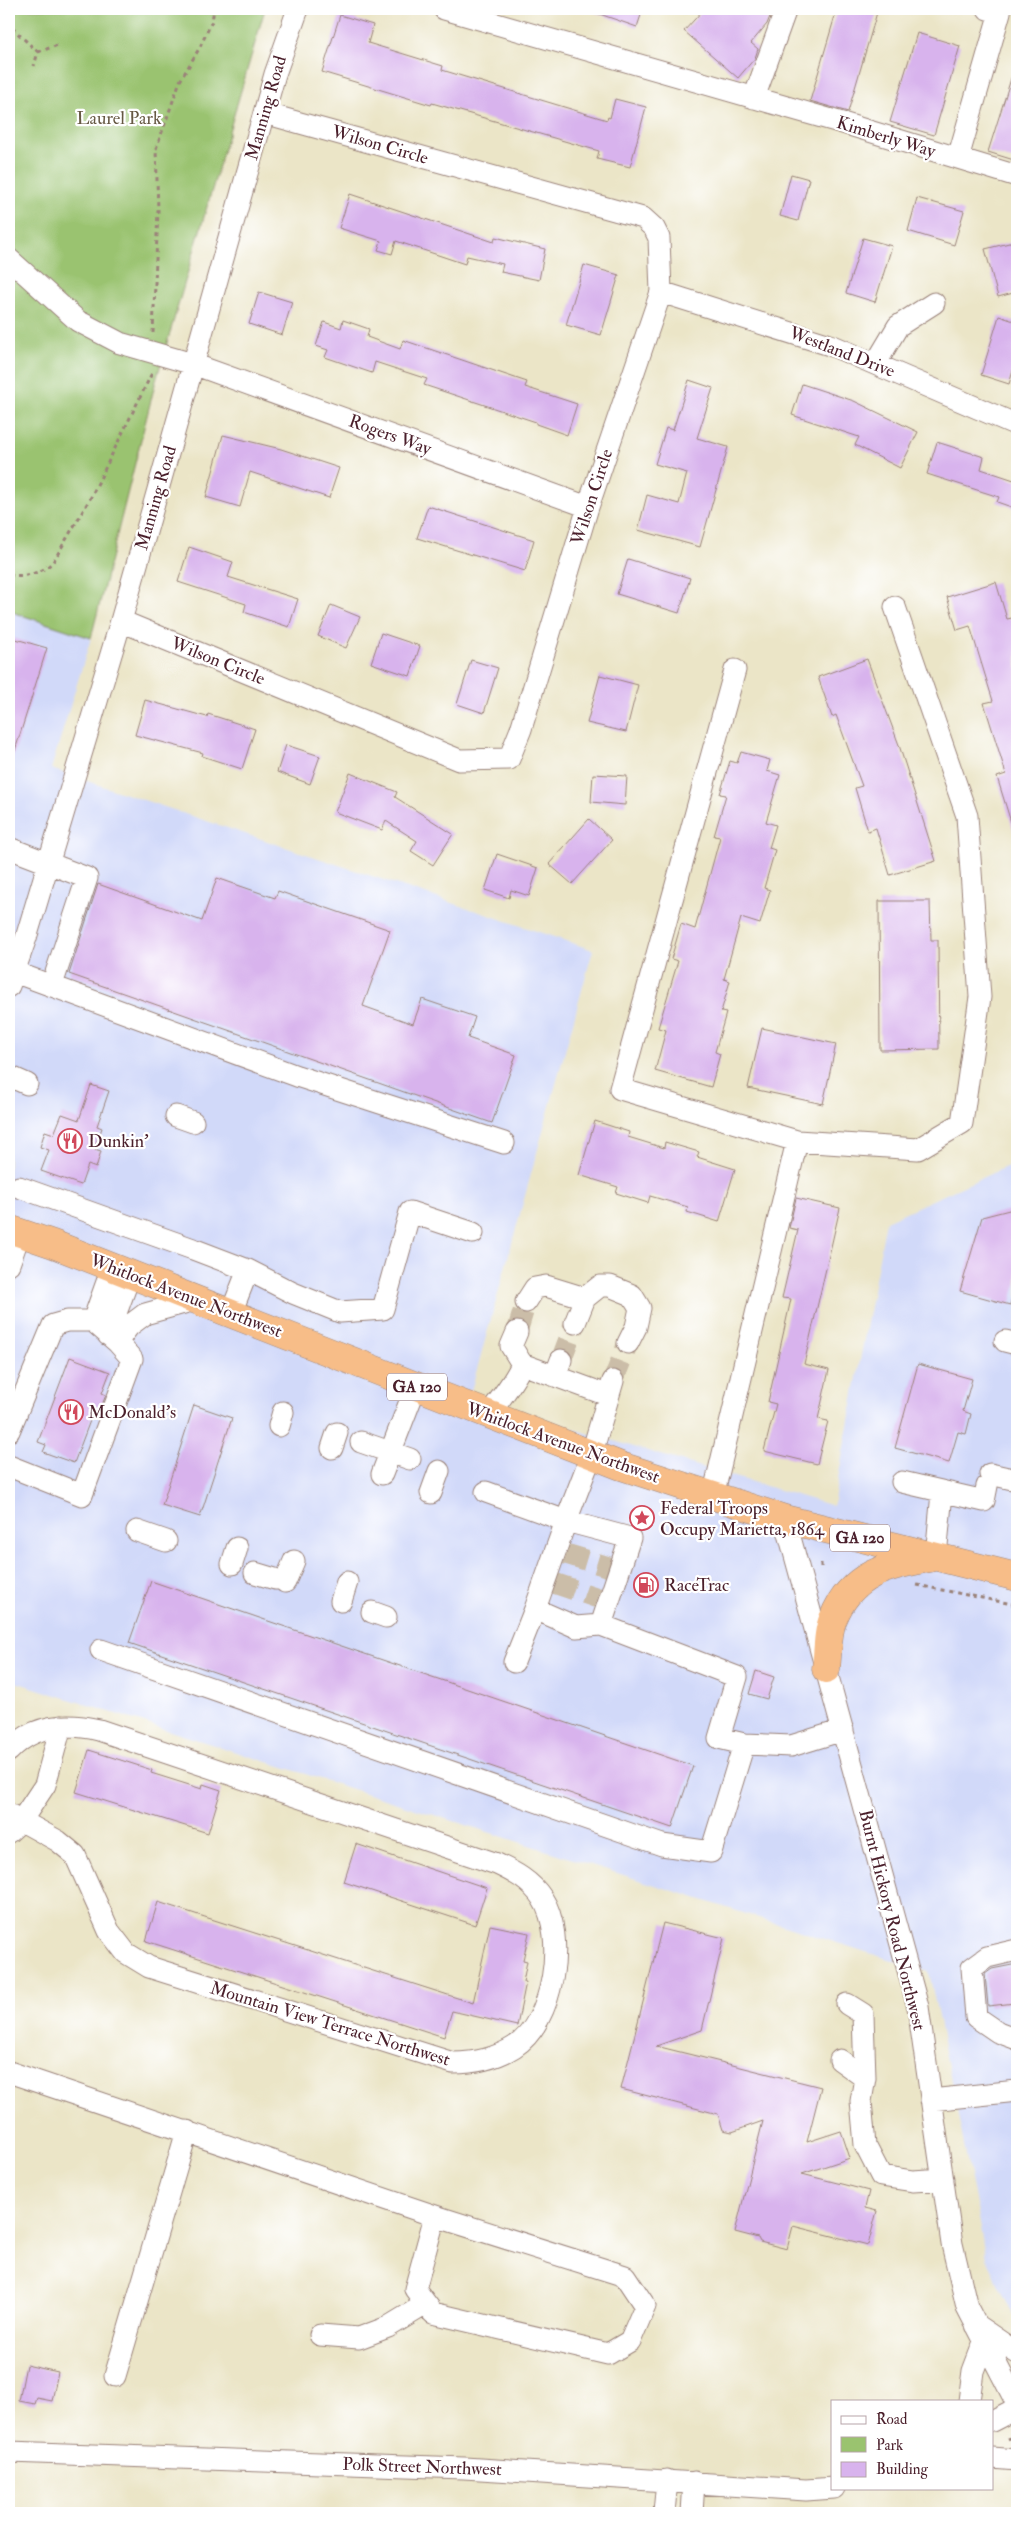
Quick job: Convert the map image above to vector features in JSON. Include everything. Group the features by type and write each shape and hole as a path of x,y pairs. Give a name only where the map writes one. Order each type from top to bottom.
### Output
{"highway":[{"name":"Whitlock Avenue Northwest","path":"14,1231 231,1313 591,1456 785,1519 1017,1577"},
{"path":"826,1669 832,1620 846,1595 869,1574 898,1564 936,1556"}],"street":[{"name":"Manning Road","path":"12,979 122,622 264,112 298,9"},
{"name":"Kimberly Way","path":"444,9 1017,176"},
{"path":"754,98 786,9"},
{"path":"958,158 1000,12 988,9"},
{"name":"Wilson Circle","path":"122,622 458,760 509,759 521,729 588,507 661,292 659,238 654,228 643,218 264,112"},
{"name":"Rogers Way","path":"9,259 78,321 120,343 193,364 588,507"},
{"name":"Westland Drive","path":"661,292 832,346 876,363 1017,425"},
{"path":"876,363 898,326 934,303"},
{"path":"736,670 620,1089 797,1141 918,1149 962,1123 980,997 967,816 895,607"},
{"path":"9,848 87,878 52,985"},
{"path":"12,979 52,985 297,1076 504,1143"},
{"path":"713,1496 797,1141"},
{"path":"19,1187 153,1233 248,1270 293,1294 340,1312 383,1309 410,1212 473,1233"},
{"path":"9,1264 14,1231"},
{"path":"231,1313 248,1270"},
{"path":"106,1332 121,1271"},
{"path":"526,1302 535,1288 546,1286 585,1298"},
{"path":"575,1323 585,1298 600,1286 610,1286 632,1295 640,1308 636,1327 628,1343"},
{"path":"9,1431 53,1325 67,1321 106,1332 129,1326 145,1314 195,1300"},
{"path":"9,1466 82,1495 132,1364 132,1360 106,1332"},
{"path":"517,1332 511,1346 522,1364"},
{"path":"514,1662 535,1609 550,1581 561,1552 566,1521 591,1456 610,1388 558,1368 522,1364"},
{"path":"488,1416 505,1390 516,1378 522,1364"},
{"path":"382,1474 389,1451 416,1386"},
{"path":"362,1442 410,1459"},
{"path":"431,1493 439,1471"},
{"path":"902,1482 942,1493 984,1501 989,1480 1017,1480"},
{"path":"486,1492 566,1521 630,1538 614,1569 603,1600 600,1625"},
{"path":"936,1556 942,1493"},
{"name":"Burnt Hickory Road Northwest","path":"785,1519 918,2007 952,2244 967,2307 1017,2404"},
{"path":"137,1531 166,1541"},
{"path":"272,1578 294,1561"},
{"path":"535,1609 576,1627 600,1625 737,1677 719,1738 744,1744 791,1746 843,1730"},
{"path":"101,1650 662,1845 711,1852 744,1744"},
{"name":"Mountain View Terrace Northwest","path":"9,1751 16,1743 40,1730 61,1726 82,1726 99,1730 497,1864 511,1871 533,1887 542,1898 552,1923 555,1950 553,1968 542,2012 526,2037 515,2046 484,2061 453,2064 150,1967 126,1953 114,1938 75,1855 58,1841 13,1822 45,1785 61,1726"},
{"path":"1017,1950 987,1957 972,1968 976,2017 998,2032 1017,2039"},
{"path":"847,2004 863,2014 865,2078 861,2101 865,2145 882,2176 913,2181 943,2179"},
{"path":"840,2060 865,2078"},
{"path":"9,2072 436,2216 625,2276 645,2306 630,2341 608,2354 433,2313 415,2289 436,2216"},
{"path":"932,2100 1017,2091"},
{"path":"115,2376 187,2132"},
{"path":"320,2335 359,2338 388,2327 426,2304"},
{"path":"969,2400 980,2333 1017,2353"},
{"path":"994,2420 1017,2408"},
{"name":"Polk Street Northwest","path":"9,2452 464,2468 806,2490 831,2488"},
{"path":"994,2458 1017,2460"},
{"path":"664,2513 667,2480"},
{"path":"692,2513 694,2482"}],"path":[{"path":"144,332 153,335 158,210 156,148 180,81 200,47 212,21 214,9"},
{"path":"9,36 10,27"},
{"path":"10,27 38,52"},
{"path":"38,52 58,45"},
{"path":"34,66 38,52"},
{"path":"9,575 22,577 47,568 53,562 91,497 154,370"},
{"path":"914,1584 1017,1605"},
{"path":"1006,2440 1017,2435"}],"shaded area":[{"path":"9,611 91,638 51,769 593,950 469,1398 833,1506 886,1221 1017,1162 1017,2324 988,2263 929,1972 9,1680"}],"green space":[{"name":"Laurel Park","path":"9,9 265,9 155,384 91,638 9,611"}],"building":[{"path":"591,9 643,9 637,27 591,11"},
{"path":"704,9 773,9 767,24 751,43 758,49 755,58 738,78 684,31"},
{"path":"837,9 878,9 848,112 810,101"},
{"path":"340,15 373,25 368,43 443,66 442,70 607,120 608,117 610,118 615,99 646,107 630,167 597,159 599,151 432,103 431,105 322,72"},
{"path":"917,33 960,46 934,135 890,122"},
{"path":"1014,69 1017,70 1017,161 988,152"},
{"path":"791,174 809,179 798,221 780,216"},
{"path":"350,194 494,242 495,237 545,249 539,280 501,272 503,264 467,256 465,264 396,241 392,254 378,250 381,241 339,228"},
{"path":"917,198 964,211 954,245 908,231"},
{"path":"863,238 892,246 875,302 846,293"},
{"path":"1017,241 1017,292 998,297 985,249"},
{"path":"584,265 619,275 601,335 566,325"},
{"path":"259,292 292,302 282,335 249,324"},
{"path":"999,316 1017,322 1017,358 1009,384 981,375"},
{"path":"343,320 369,329 367,337 400,349 403,340 527,382 525,387 577,404 567,435 536,424 536,422 424,385 427,379 375,362 372,373 325,357 328,350 316,346 324,322 341,328"},
{"path":"689,380 713,388 697,438 728,447 700,547 638,530 647,495 679,504 687,473 655,464 666,428 673,430"},
{"path":"802,384 854,401 918,432 900,468 855,445 859,437 792,415"},
{"path":"223,435 281,449 339,468 329,498 250,472 240,507 206,497"},
{"path":"937,442 984,457 981,469 1017,481 1017,509 997,502 999,497 927,474"},
{"path":"428,506 534,540 525,571 417,538"},
{"path":"189,547 233,562 228,577 298,599 289,627 244,612 246,604 178,582"},
{"path":"628,559 690,578 679,613 617,594"},
{"path":"996,582 1007,619 1017,617 1017,831 1014,832 997,777 1006,774 984,703 993,701 970,626 957,630 947,597"},
{"path":"331,605 360,617 346,648 318,636"},
{"path":"381,633 420,646 410,676 371,663"},
{"path":"9,637 47,648 12,760 9,760"},
{"path":"867,659 899,745 936,861 890,875 876,828 868,831 855,788 862,786 836,715 832,717 818,677"},
{"path":"471,660 498,668 484,713 457,704"},
{"path":"600,675 638,685 626,732 587,723"},
{"path":"145,700 207,717 208,714 255,729 242,769 202,756 203,753 135,735"},
{"path":"286,745 320,756 310,784 277,772"},
{"path":"741,752 770,760 767,771 780,775 766,822 776,825 769,848 775,850 764,888 770,890 760,924 741,918 724,979 730,981 721,1012 726,1013 715,1052 720,1054 711,1087 655,1071 666,1030 658,1028 678,961 671,959 681,924 695,929 720,837 714,836 726,795 720,794 730,761 737,763"},
{"path":"350,773 397,792 395,797 453,834 433,865 411,851 417,841 386,821 382,830 335,812"},
{"path":"593,774 627,776 625,805 591,802"},
{"path":"589,819 612,840 572,884 549,864"},
{"path":"497,854 538,868 529,896 511,890 509,898 485,890"},
{"path":"217,878 275,898 278,891 390,930 363,1006 413,1024 422,999 475,1017 468,1038 516,1055 492,1123 69,974 98,884 202,921"},
{"path":"879,901 930,901 931,940 938,940 939,1049 880,1050"},
{"path":"762,1028 836,1044 823,1104 748,1088"},
{"name":"Dunkin'","path":"91,1085 109,1091 97,1126 102,1128 94,1149 101,1151 96,1168 88,1165 81,1185 41,1171 49,1150 40,1147 45,1131 54,1134 62,1114 79,1120"},
{"path":"595,1121 629,1132 628,1137 664,1148 665,1142 699,1152 697,1157 735,1169 719,1222 687,1212 688,1207 650,1196 648,1203 616,1193 618,1187 579,1175"},
{"path":"796,1198 840,1208 804,1364 829,1370 818,1419 828,1421 817,1464 764,1451 776,1404 768,1402 791,1299 782,1298 798,1230 789,1228"},
{"path":"1017,1208 1017,1281 1010,1305 960,1291 982,1217"},
{"name":"McDonald's","path":"70,1357 110,1372 102,1393 106,1395 99,1412 94,1410 74,1463 43,1452 46,1445 38,1442"},
{"path":"918,1364 972,1379 963,1411 971,1414 966,1434 958,1432 949,1463 895,1448"},
{"path":"194,1405 232,1418 200,1517 162,1505"},
{"path":"151,1581 693,1766 672,1828 129,1643"},
{"path":"756,1671 774,1677 767,1699 749,1694"},
{"path":"89,1750 152,1770 151,1773 202,1789 203,1784 221,1790 208,1833 76,1792"},
{"path":"356,1844 487,1888 475,1925 344,1882"},
{"path":"158,1902 473,2003 490,1925 529,1933 523,1960 527,1961 523,1982 526,1982 517,2026 452,2011 444,2037 146,1941"},
{"path":"663,1923 724,1938 702,2030 656,2046 821,2087 807,2142 841,2131 850,2158 802,2174 869,2191 865,2208 877,2211 868,2245 793,2226 787,2249 760,2242 758,2238 735,2232 763,2121 732,2132 723,2130 718,2114 621,2089"},
{"path":"1017,1964 1017,1989 1014,1989 1015,2003 988,2006 985,1974 992,1969"},
{"path":"26,2365 58,2372 52,2401 37,2398 35,2404 19,2401"}],"tunnel":[{"path":"517,1332 526,1302"},
{"path":"561,1360 575,1323"},
{"path":"613,1381 628,1343"},
{"path":"566,1554 609,1567"},
{"path":"554,1583 598,1598"}],"place":[{"name":"Dunkin'","path":"70,1141"},
{"name":"McDonald's","path":"71,1412"},
{"name":"Federal Troops Occupy Marietta, 1864","path":"642,1518"},
{"name":"RaceTrac","path":"646,1585"}]}
